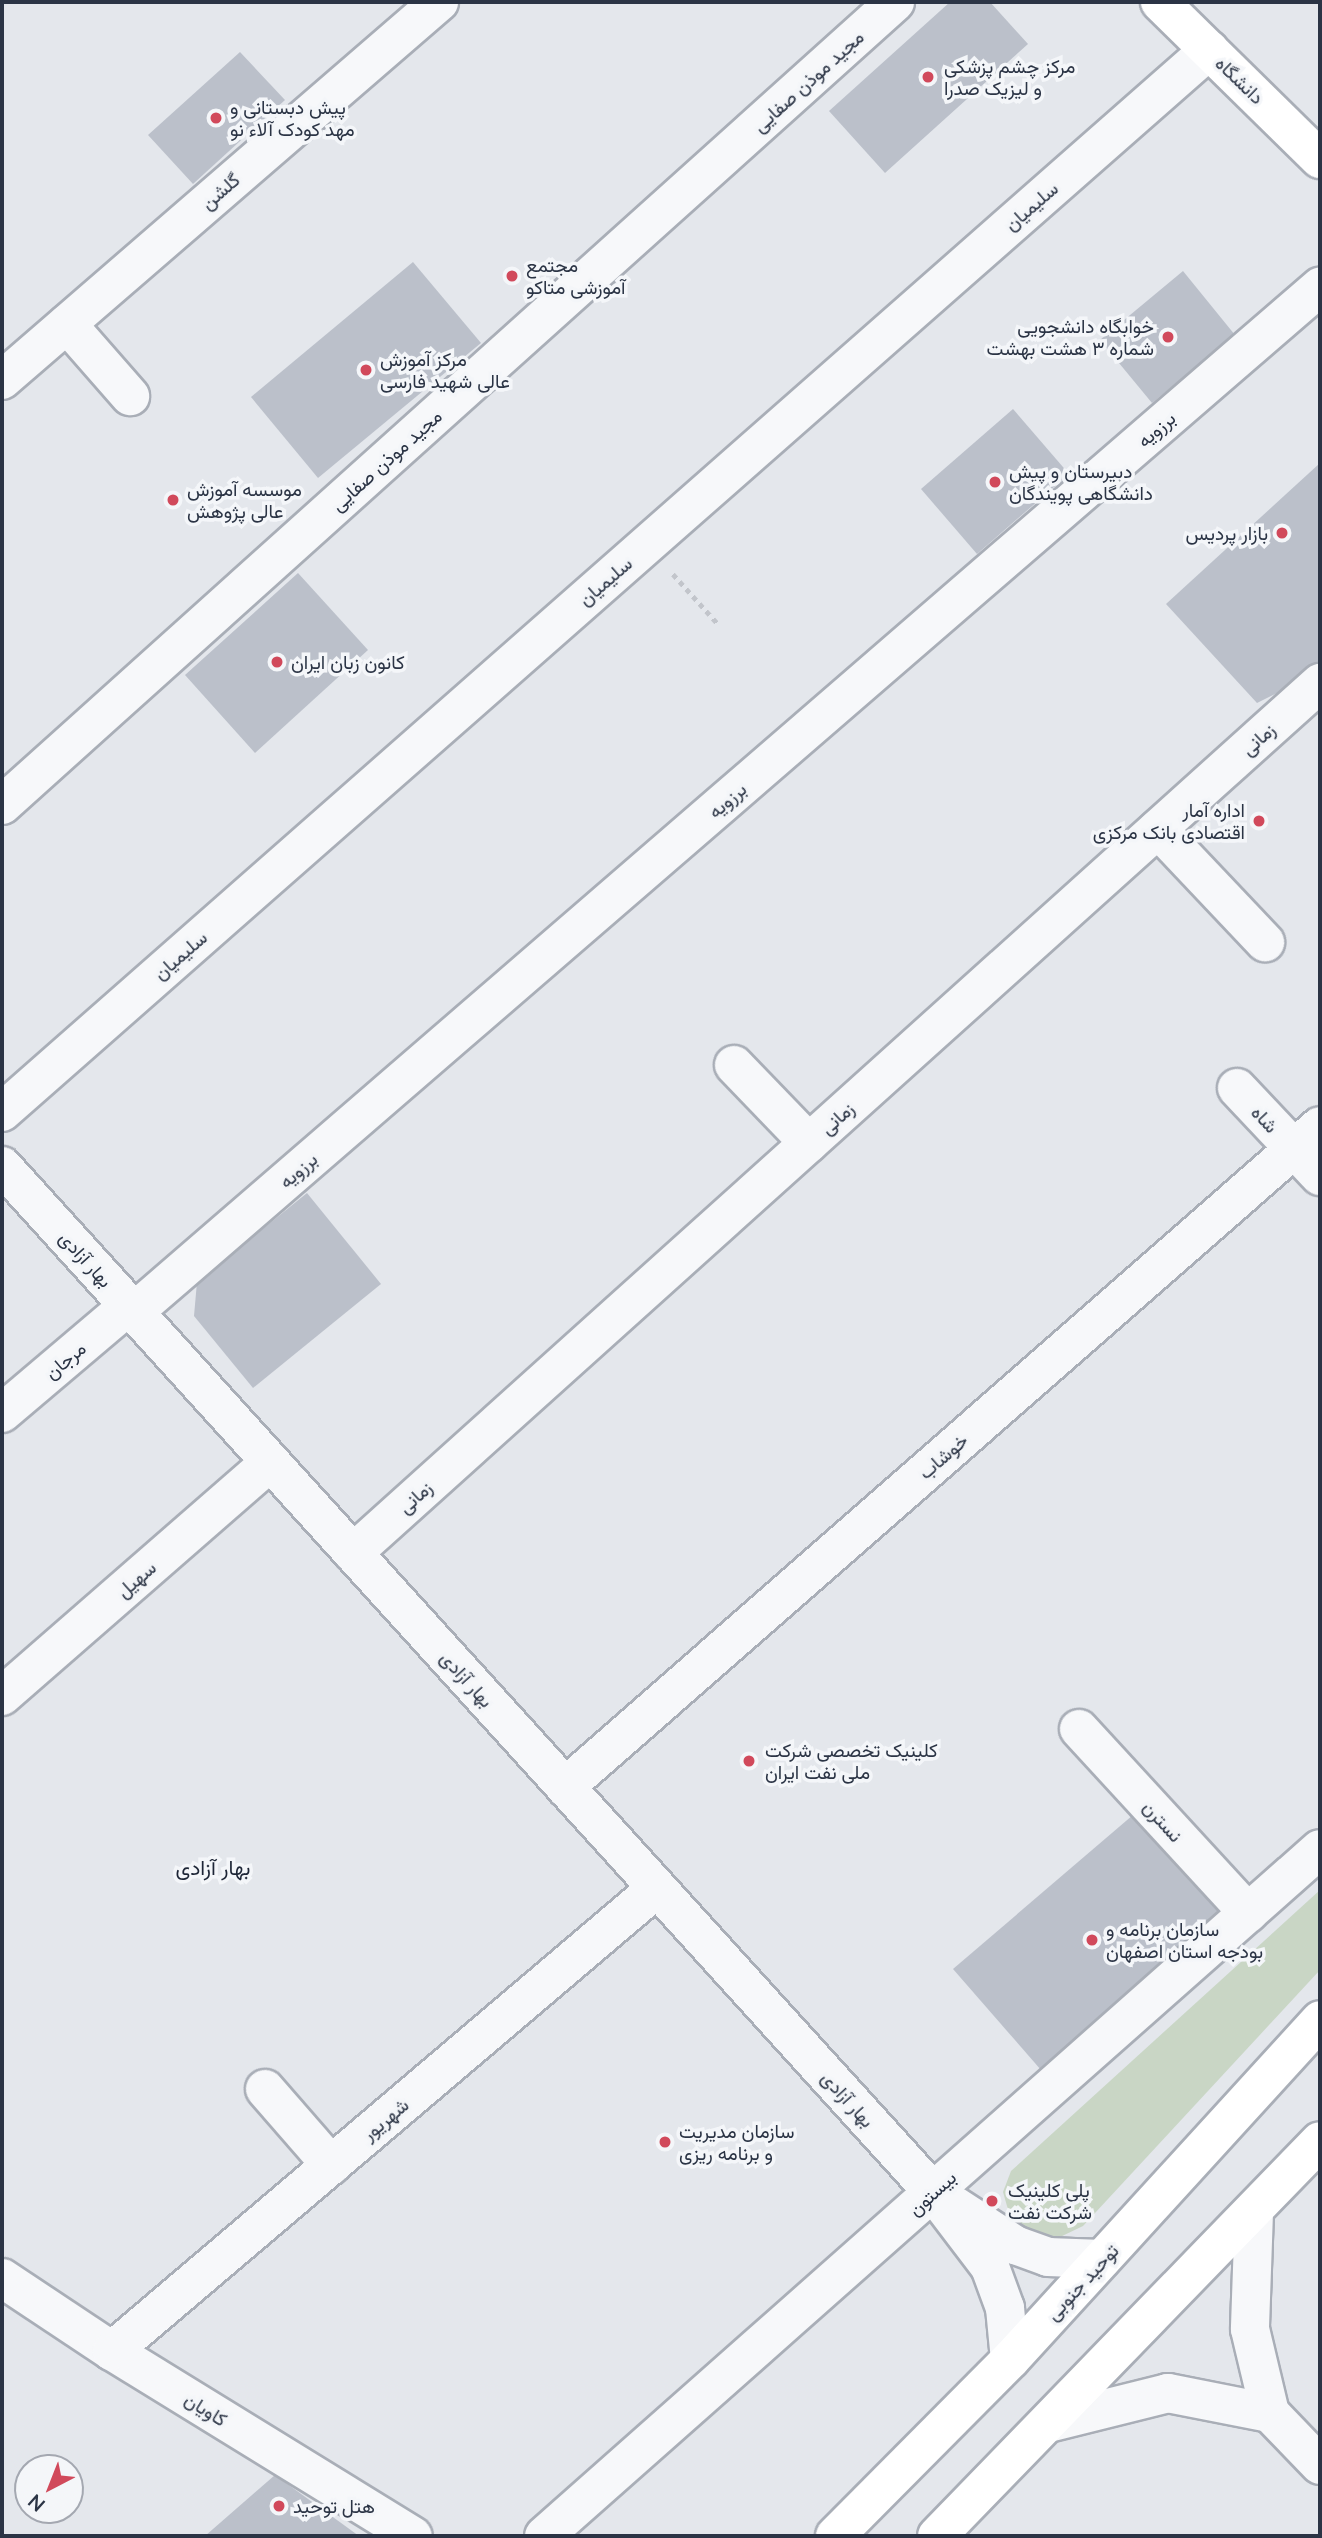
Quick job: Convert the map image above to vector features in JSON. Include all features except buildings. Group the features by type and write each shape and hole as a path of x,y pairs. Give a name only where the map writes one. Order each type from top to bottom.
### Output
{"main road":[{"name":"دانشگاه","path":"1160,2 1320,159"},
{"name":"توحید جنوبی","path":"835,2536 1010,2360 1320,2020"},
{"path":"937,2536 1320,2141"}],"street":[{"name":"گلشن","path":"2,380 439,2"},
{"name":"مجید موذن صفایی","path":"2,805 895,2"},
{"name":"سلیمیان","path":"2,1112 1209,50"},
{"name":"برزویه","path":"131,1309 1320,288"},
{"path":"67,324 130,396"},
{"name":"زمانی","path":"353,1553 1320,683"},
{"path":"1158,829 1265,942"},
{"path":"734,1065 809,1143"},
{"name":"شاه","path":"1237,1088 1307,1138 1320,1176"},
{"name":"خوشاب","path":"565,1787 1307,1138"},
{"name":"بهار آزادی","path":"2,1166 933,2192 990,2267 1005,2308 1010,2360"},
{"name":"مرجان","path":"2,1413 131,1309"},
{"name":"سهیل","path":"2,1696 270,1462"},
{"name":"نسترن","path":"1079,1729 1248,1913"},
{"name":"بیستون","path":"544,2536 1320,1849"},
{"name":"شهریور","path":"112,2351 657,1888"},
{"path":"265,2089 331,2165"},
{"name":"بهار آزادی","path":"933,2192 1016,2245 1048,2257 1102,2259"},
{"path":"1254,2212 1250,2329 1270,2413 1320,2465"},
{"name":"کاویان","path":"2,2278 112,2351 413,2536"},
{"path":"1048,2423 1168,2393 1270,2413"}],"path":[{"path":"647,545 719,625"}],"green space":[{"path":"1320,1890 1320,1970 1083,2226 1058,2238 1029,2231 1009,2213 1003,2192 1011,2171"}],"place":[{"name":"مرکز چشم پزشکی و لیزیک صدرا","path":"928,77"},
{"name":"پیش دبستانی و مهد کودک آلاء نو","path":"216,118"},
{"name":"مجتمع آموزشی متاکو","path":"512,276"},
{"name":"خوابگاه دانشجویی شماره ۳ هشت بهشت","path":"1168,337"},
{"name":"مرکز آموزش عالی شهید فارسی","path":"366,370"},
{"name":"دبیرستان و پیش دانشگاهی پویندگان","path":"995,482"},
{"name":"موسسه آموزش عالی پژوهش","path":"173,500"},
{"name":"بازار پردیس","path":"1282,533"},
{"name":"کانون زبان ایران","path":"277,662"},
{"name":"اداره آمار اقتصادی بانک مرکزی","path":"1259,821"},
{"name":"کلینیک تخصصی شرکت ملی نفت ایران","path":"749,1761"},
{"name":"سازمان برنامه و بودجه استان اصفهان","path":"1092,1940"},
{"name":"سازمان مدیریت و برنامه ریزی","path":"665,2142"},
{"name":"پلی کلینیک شرکت نفت","path":"992,2201"},
{"name":"هتل توحید","path":"279,2506"}],"district":[{"name":"بهار آزادی","path":"213,1867"}]}
